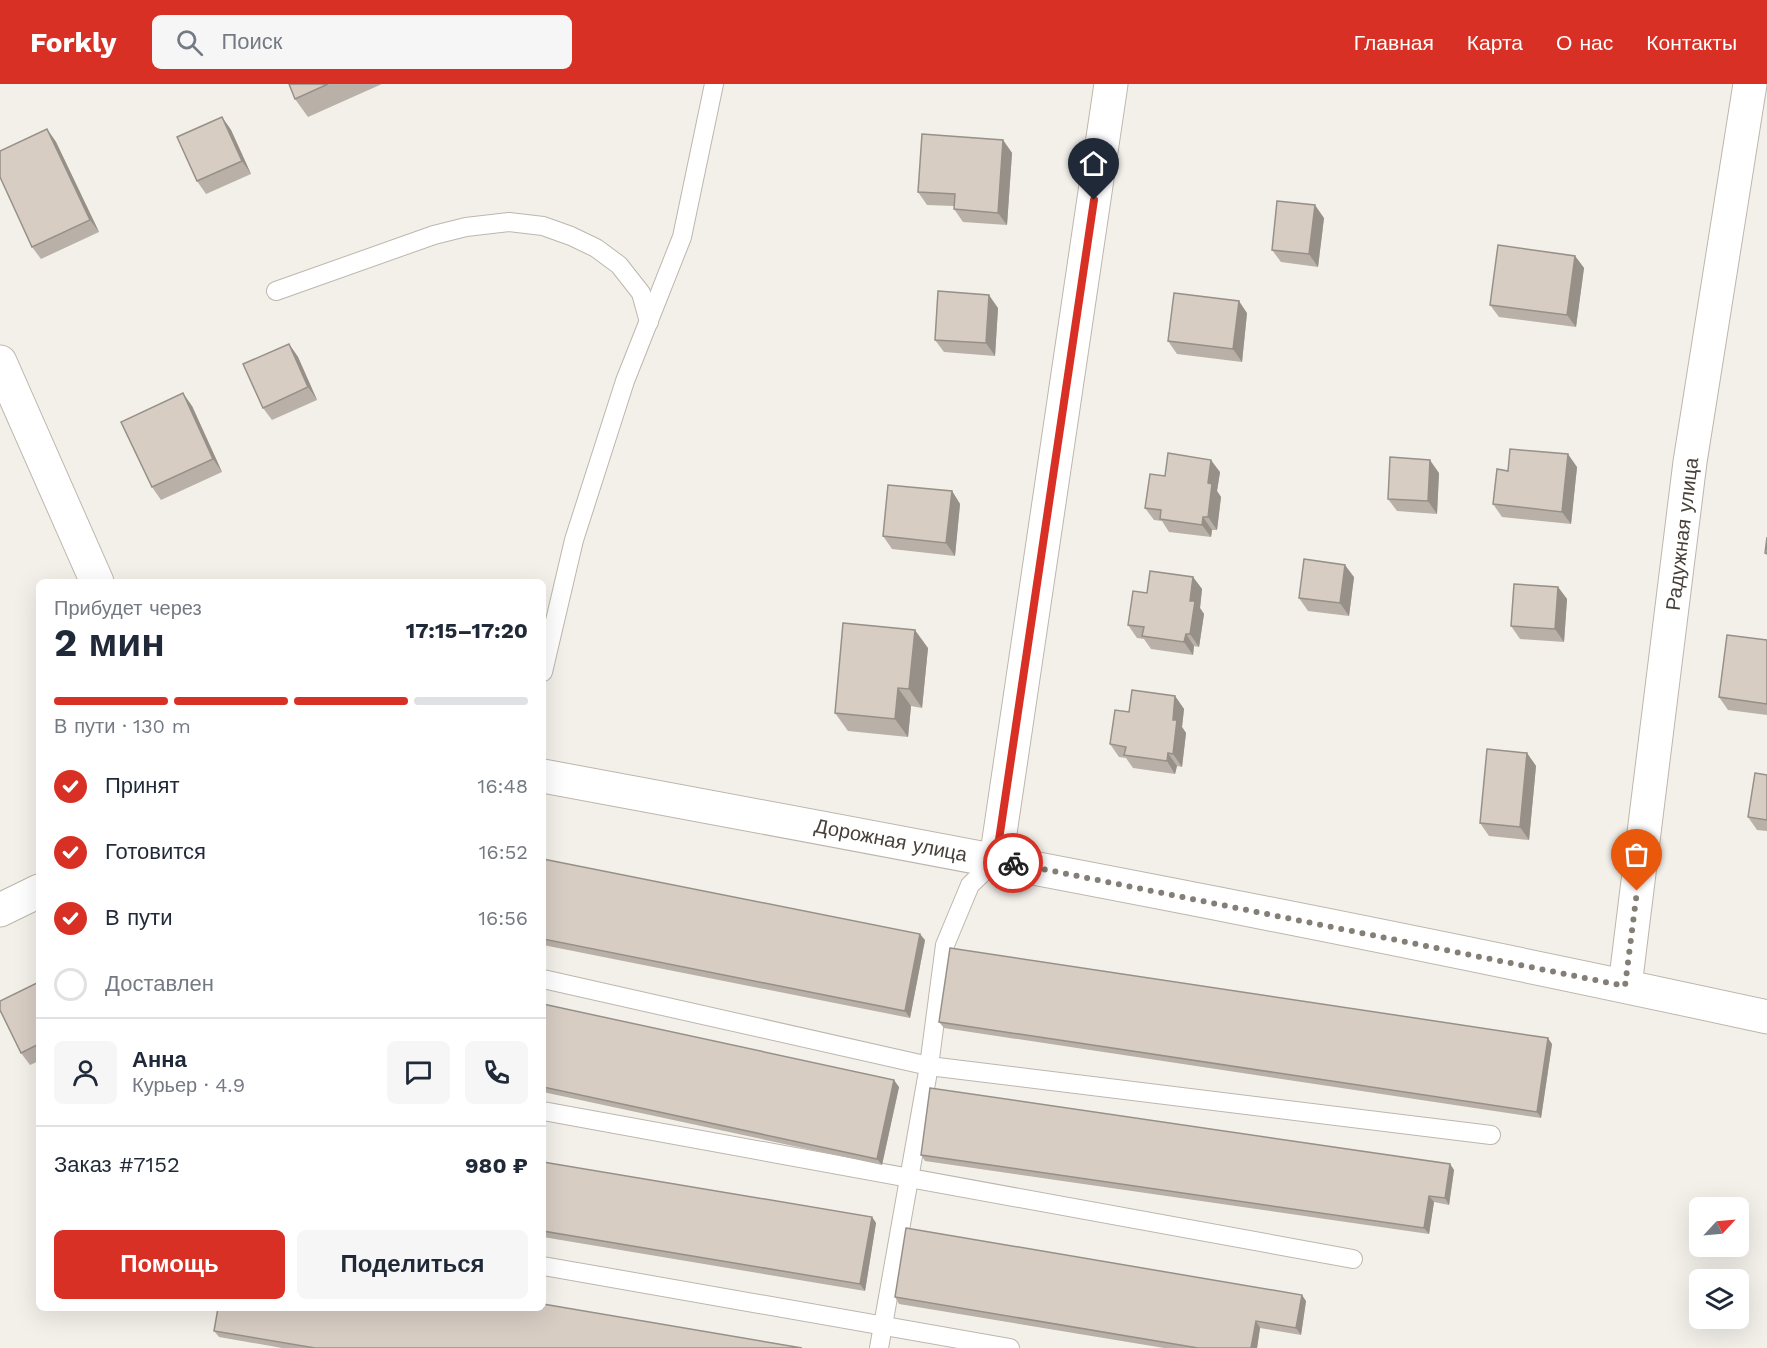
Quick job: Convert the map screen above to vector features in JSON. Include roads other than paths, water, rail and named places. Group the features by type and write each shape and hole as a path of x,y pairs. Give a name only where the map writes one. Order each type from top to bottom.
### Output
{"street":[{"path":"996,860 1111,84"},
{"name":"Радужная улица","path":"1625,986 1690,462 1750,84"},
{"path":"0,362 96,579"},
{"name":"Дорожная улица","path":"546,777 996,860 1625,986 1767,1017"},
{"path":"0,910 36,892"}],"lane":[{"path":"546,659 574,540 625,381 682,237 714,84"},
{"path":"276,291 434,235 466,227 509,222 543,226 571,236 619,265 641,293 649,322"},
{"path":"879,1348 929,1066 945,945 970,885 996,860"},
{"path":"546,980 929,1066 1491,1135"},
{"path":"546,1112 1353,1259"},
{"path":"546,1267 1010,1348"}]}
